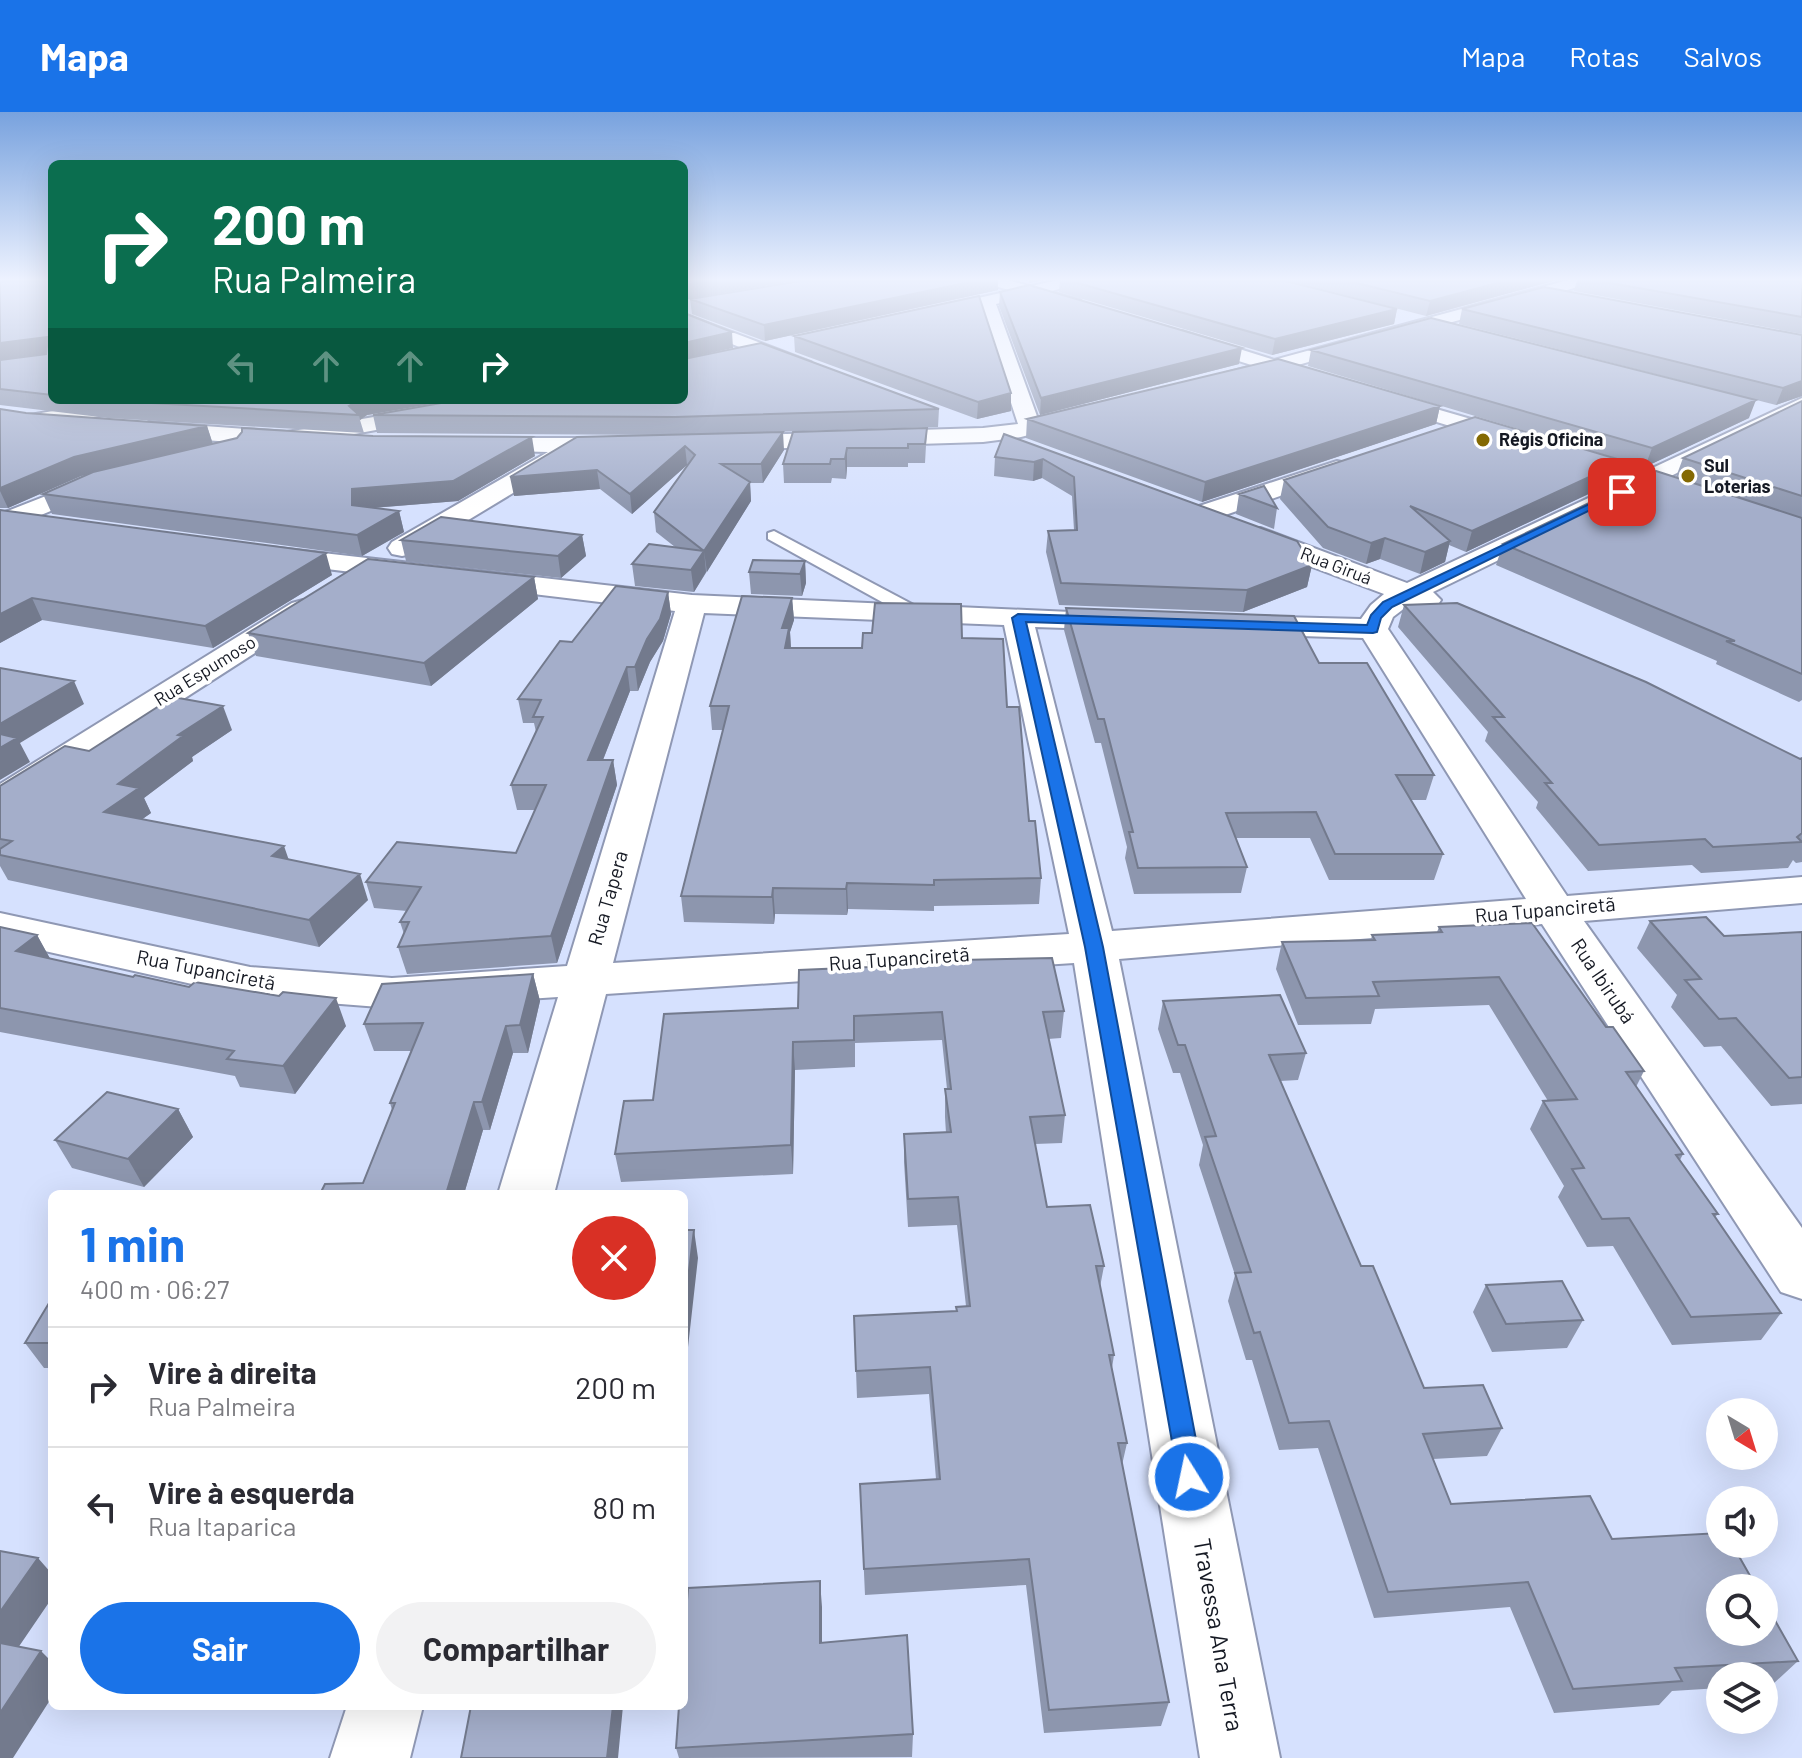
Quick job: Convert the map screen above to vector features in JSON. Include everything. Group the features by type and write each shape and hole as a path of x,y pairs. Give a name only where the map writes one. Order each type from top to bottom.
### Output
{"street":[{"path":"781,357 824,374"},
{"path":"1006,357 1028,439"},
{"path":"1246,357 1337,385"},
{"path":"1215,382 1309,357"},
{"path":"1366,394 1649,480 1802,531"},
{"path":"0,427 132,404"},
{"path":"205,455 485,404"},
{"path":"1219,624 1390,609 1802,404"},
{"path":"698,443 983,435 1028,439 1107,408"},
{"path":"925,413 983,435"},
{"path":"0,415 34,421 395,444"},
{"path":"1421,440 1466,425"},
{"path":"456,445 652,444"},
{"name":"Rua Espumoso","path":"0,800 368,568 576,445"},
{"path":"1199,515 1362,460"},
{"path":"4,520 91,484 121,476"},
{"name":"Rua Giruá","path":"1170,504 1199,515 1390,609 1453,612"},
{"path":"4,520 58,526"},
{"path":"244,551 692,604 1157,622"},
{"name":"Rua Tapera","path":"527,1190 692,604"},
{"name":"Rua Ibirubá","path":"1390,609 1554,909 1802,1275"},
{"name":"Travessa Ana Terra","path":"1018,618 1094,947 1240,1758"},
{"name":"Rua Tupanciretã","path":"0,927 250,982 392,993 1094,947 1802,890"},
{"path":"370,1758 384,1710"}],"lane":[{"path":"774,536 917,614"}],"building":[{"path":"48,357 48,395 0,389 0,360"},
{"path":"798,357 939,409 675,417 373,415 435,404 688,404 688,358"},
{"path":"852,357 999,357 1011,393 978,402"},
{"path":"1025,357 1207,357 1041,398"},
{"path":"1335,357 1585,357 1756,400 1652,448"},
{"path":"1656,357 1802,357 1802,381 1783,388"},
{"path":"1278,359 1440,406 1205,482 1027,419"},
{"path":"1802,401 1802,496 1683,458"},
{"path":"168,404 352,404 349,406 359,415"},
{"path":"0,409 207,426 74,457 0,488"},
{"path":"1475,417 1624,461 1472,531 1410,506 1450,541 1425,552 1385,538 1371,543 1328,527 1284,480"},
{"path":"242,428 373,436 532,437 453,481 352,489 352,505 399,511 357,535 43,494 93,472 237,438"},
{"path":"927,428 925,444 908,444 908,448 847,448 845,459 831,459 830,464 783,464 793,432"},
{"path":"783,432 761,464 721,464 750,482 704,551 654,512 695,455 685,446 630,494 597,470 510,477 577,437"},
{"path":"1004,434 1297,541 1312,565 1247,590 1061,583 1048,531 1077,530 1074,477 1043,459 1034,462 995,457"},
{"path":"1656,471 1802,518 1802,674 1726,641 1735,641 1503,544"},
{"path":"1264,486 1277,508 1239,494"},
{"path":"0,510 326,553 205,626 32,598 0,614"},
{"path":"441,517 582,535 558,556 401,540"},
{"path":"649,544 704,551 691,570 632,564"},
{"path":"368,559 534,577 424,663 248,633"},
{"path":"753,560 805,561 800,574 749,572"},
{"path":"616,586 668,592 660,619 635,667 627,667 588,760 613,760 551,936 398,947 409,922 400,922 421,887 366,882 397,842 516,853 546,785 511,785 543,717 533,717 541,700 518,699 560,641 572,642"},
{"path":"742,596 792,598 782,628 789,628 785,648 862,648 863,633 872,633 875,603 961,604 962,638 1003,639 1007,707 1019,707 1029,821 1035,821 1041,878 934,880 934,885 847,883 846,889 773,888 772,897 681,896 729,706 710,706"},
{"path":"1457,603 1646,682 1802,758 1802,833 1797,837 1802,842 1713,847 1705,839 1599,845 1545,783 1552,783 1493,717 1504,717 1404,605"},
{"path":"1066,608 1294,616 1319,663 1367,663 1434,775 1396,775 1443,854 1335,854 1316,812 1226,813 1247,867 1138,868 1129,832 1133,832 1104,719 1098,719"},
{"path":"0,668 74,681 0,724"},
{"path":"173,697 223,706 178,735 183,736 118,784 139,788 104,812 284,846 272,856 360,874 309,920 0,855 0,849 12,841 0,839 0,786 65,746 89,751"},
{"path":"0,734 17,738 0,748"},
{"path":"1706,917 1724,936 1802,932 1802,1077 1789,1078 1736,1018 1719,1019 1685,980 1701,979 1650,921"},
{"path":"1532,923 1606,1027 1613,1027 1644,1071 1626,1072 1683,1154 1676,1155 1718,1214 1713,1214 1781,1313 1691,1317 1629,1218 1602,1219 1572,1169 1584,1168 1543,1101 1577,1099 1499,977 1373,982 1379,996 1306,998 1282,942 1375,940 1372,935 1442,932 1439,927"},
{"path":"0,927 37,935 16,951 133,977 189,987 195,982 279,996 283,992 336,998 283,1066 227,1059 234,1051 0,1008"},
{"path":"1052,958 1064,1011 1043,1012 1065,1115 1030,1117 1047,1207 1090,1205 1104,1266 1096,1266 1114,1355 1109,1355 1127,1443 1118,1443 1169,1702 1049,1710 1029,1559 864,1569 860,1484 940,1479 930,1367 856,1371 854,1316 957,1311 956,1307 970,1306 958,1197 908,1199 904,1134 951,1132 945,1089 951,1089 942,1012 854,1016 854,1040 793,1042 791,1145 615,1154 624,1101 653,1100 664,1014 798,1008 799,970 869,967 868,962"},
{"path":"533,974 520,1025 506,1026 482,1102 474,1102 447,1190 322,1190 325,1184 363,1183 395,1103 390,1103 423,1023 364,1024 382,984"},
{"path":"1280,995 1306,1053 1269,1055 1361,1266 1373,1266 1424,1388 1483,1385 1502,1428 1423,1434 1451,1504 1590,1496 1612,1539 1706,1534 1706,1558 1740,1558 1749,1574 1706,1574 1706,1646 1778,1646 1778,1626 1798,1661 1706,1662 1706,1666 1675,1668 1682,1681 1573,1689 1528,1582 1388,1592 1329,1421 1289,1423 1260,1332 1254,1333 1235,1273 1251,1272 1205,1137 1216,1136 1185,1045 1178,1045 1163,1001"},
{"path":"107,1092 178,1109 128,1159 55,1140"},
{"path":"688,1230 694,1230 688,1279"},
{"path":"1562,1281 1583,1320 1506,1324 1486,1285"},
{"path":"48,1305 48,1343 25,1343"},
{"path":"0,1551 38,1558 0,1612"},
{"path":"820,1581 820,1643 907,1635 913,1734 676,1748 679,1710 688,1710 688,1588"},
{"path":"0,1643 41,1651 0,1713"},
{"path":"470,1710 613,1710 607,1758 461,1758"}],"place":[{"name":"Régis Oficina","path":"1483,440"},
{"name":"Sul Loterias","path":"1688,476"}],"route":[{"path":"1189,1477 1094,947 1018,618 1373,629 1375,617 1409,593 1622,492"}]}
